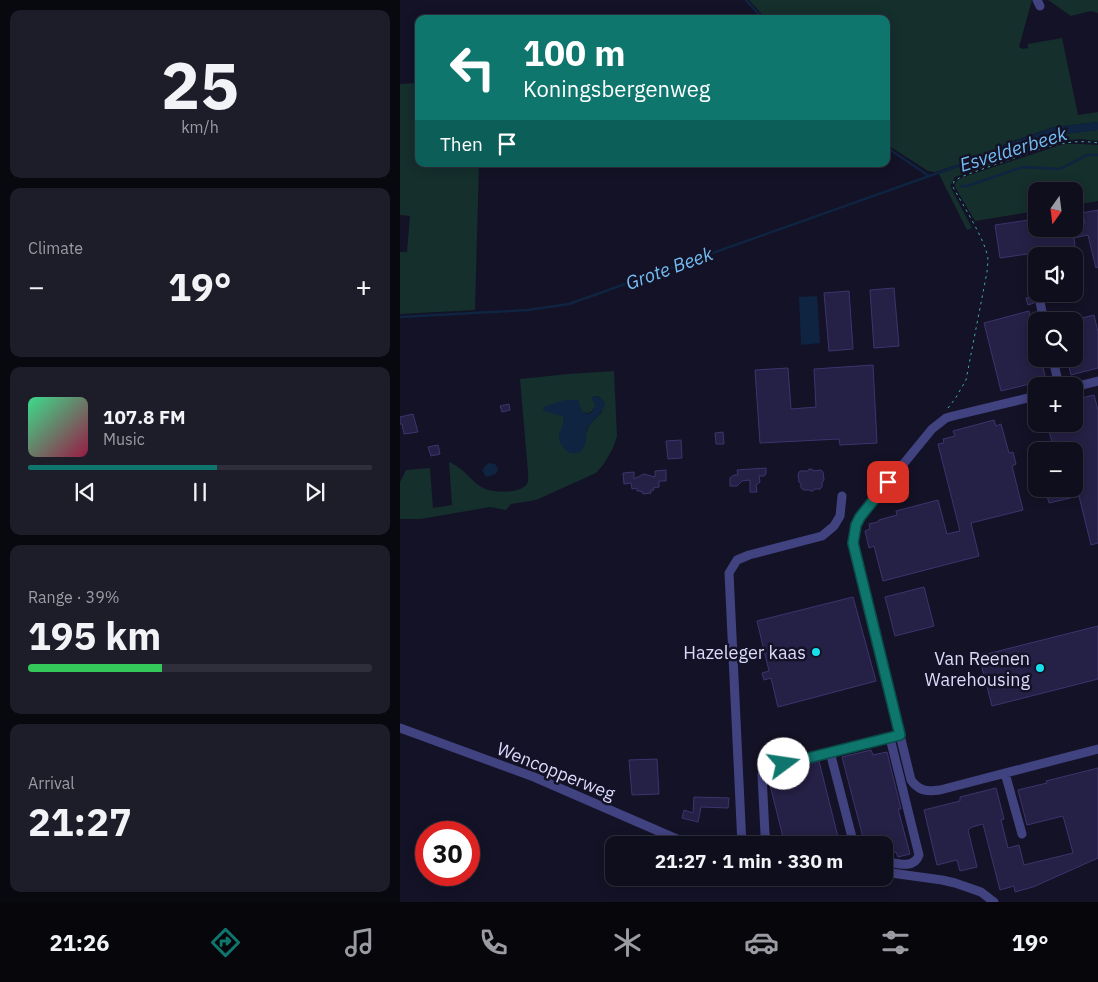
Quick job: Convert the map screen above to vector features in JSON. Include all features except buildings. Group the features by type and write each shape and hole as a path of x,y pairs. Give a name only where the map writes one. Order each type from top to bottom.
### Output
{"street":[{"path":"1040,302 1042,312"},
{"path":"1083,385 1098,381"},
{"path":"1028,398 953,416 932,429 860,517 856,525 853,543 912,780 920,789 926,791 940,790 1098,749"},
{"path":"742,836 729,573 737,560 749,555 822,536 834,526 840,516 842,496"},
{"path":"840,516 856,525"},
{"name":"Wencopperweg","path":"400,728 534,777 670,836"},
{"path":"765,836 762,781 762,775 765,770 900,735"},
{"path":"890,738 919,855 913,864 893,862"},
{"path":"830,752 852,836"},
{"path":"1005,773 1022,834"},
{"path":"893,873 942,880 980,892 994,902"}],"path":[{"path":"947,410 966,380 988,260 981,238 953,187 954,181 960,177 1058,144 1081,141 1098,143"}],"green space":[{"path":"749,0 1032,0 1019,47 1023,49 1028,48 1028,44 1062,38 1078,115 1098,112 1098,122 1054,127 1007,143 995,152 935,172 928,171 890,147 890,15 762,15"},
{"path":"1048,0 1098,0 1098,13 1091,11 1071,16"},
{"path":"415,83 415,167 479,167 475,310 400,314 400,252 407,252 410,216 400,215 400,84"},
{"path":"1098,130 1098,141 1080,139 1061,141 955,177 950,186 972,228 967,230 939,174 1058,135"},
{"path":"1063,144 1098,145 1098,201 1083,204 1083,182 1028,182 1028,212 975,221 955,187 957,180"},
{"path":"614,371 617,436 613,448 596,473 536,500 511,504 506,510 490,507 421,519 400,519 400,482 406,470 430,468 433,508 452,505 449,462 487,490 506,492 519,490 524,487 527,484 528,476 520,379","holes":["594,396 600,397 602,412 587,430 586,439 559,437 565,421 563,416 580,409 585,413 590,412 596,405 592,398"]}],"water":[{"name":"Esvelderbeek","path":"1098,122 1098,130 1058,135 1011,151 995,154 1001,146 1054,127"},
{"path":"817,296 820,343 801,345 799,297"},
{"path":"594,396 604,402 604,406 588,427 582,449 576,453 569,452 563,447 559,439 563,416 543,410 543,407 565,400 578,400 582,412 588,414 592,412 595,405 592,398"},
{"path":"489,463 495,464 498,469 495,474 487,477 483,470"}],"waterway":[{"path":"746,0 759,15"},
{"path":"890,150 929,176"},
{"name":"Grote Beek","path":"400,317 528,310 569,304 997,152"},
{"path":"961,186 967,186 1023,167 1060,169 1087,155 1098,155"}],"place":[{"name":"Hazeleger kaas","path":"816,652"},
{"name":"Van Reenen Warehousing","path":"1040,668"}],"route":[{"path":"784,764 900,735 853,543 856,525 860,517 888,482"}]}
